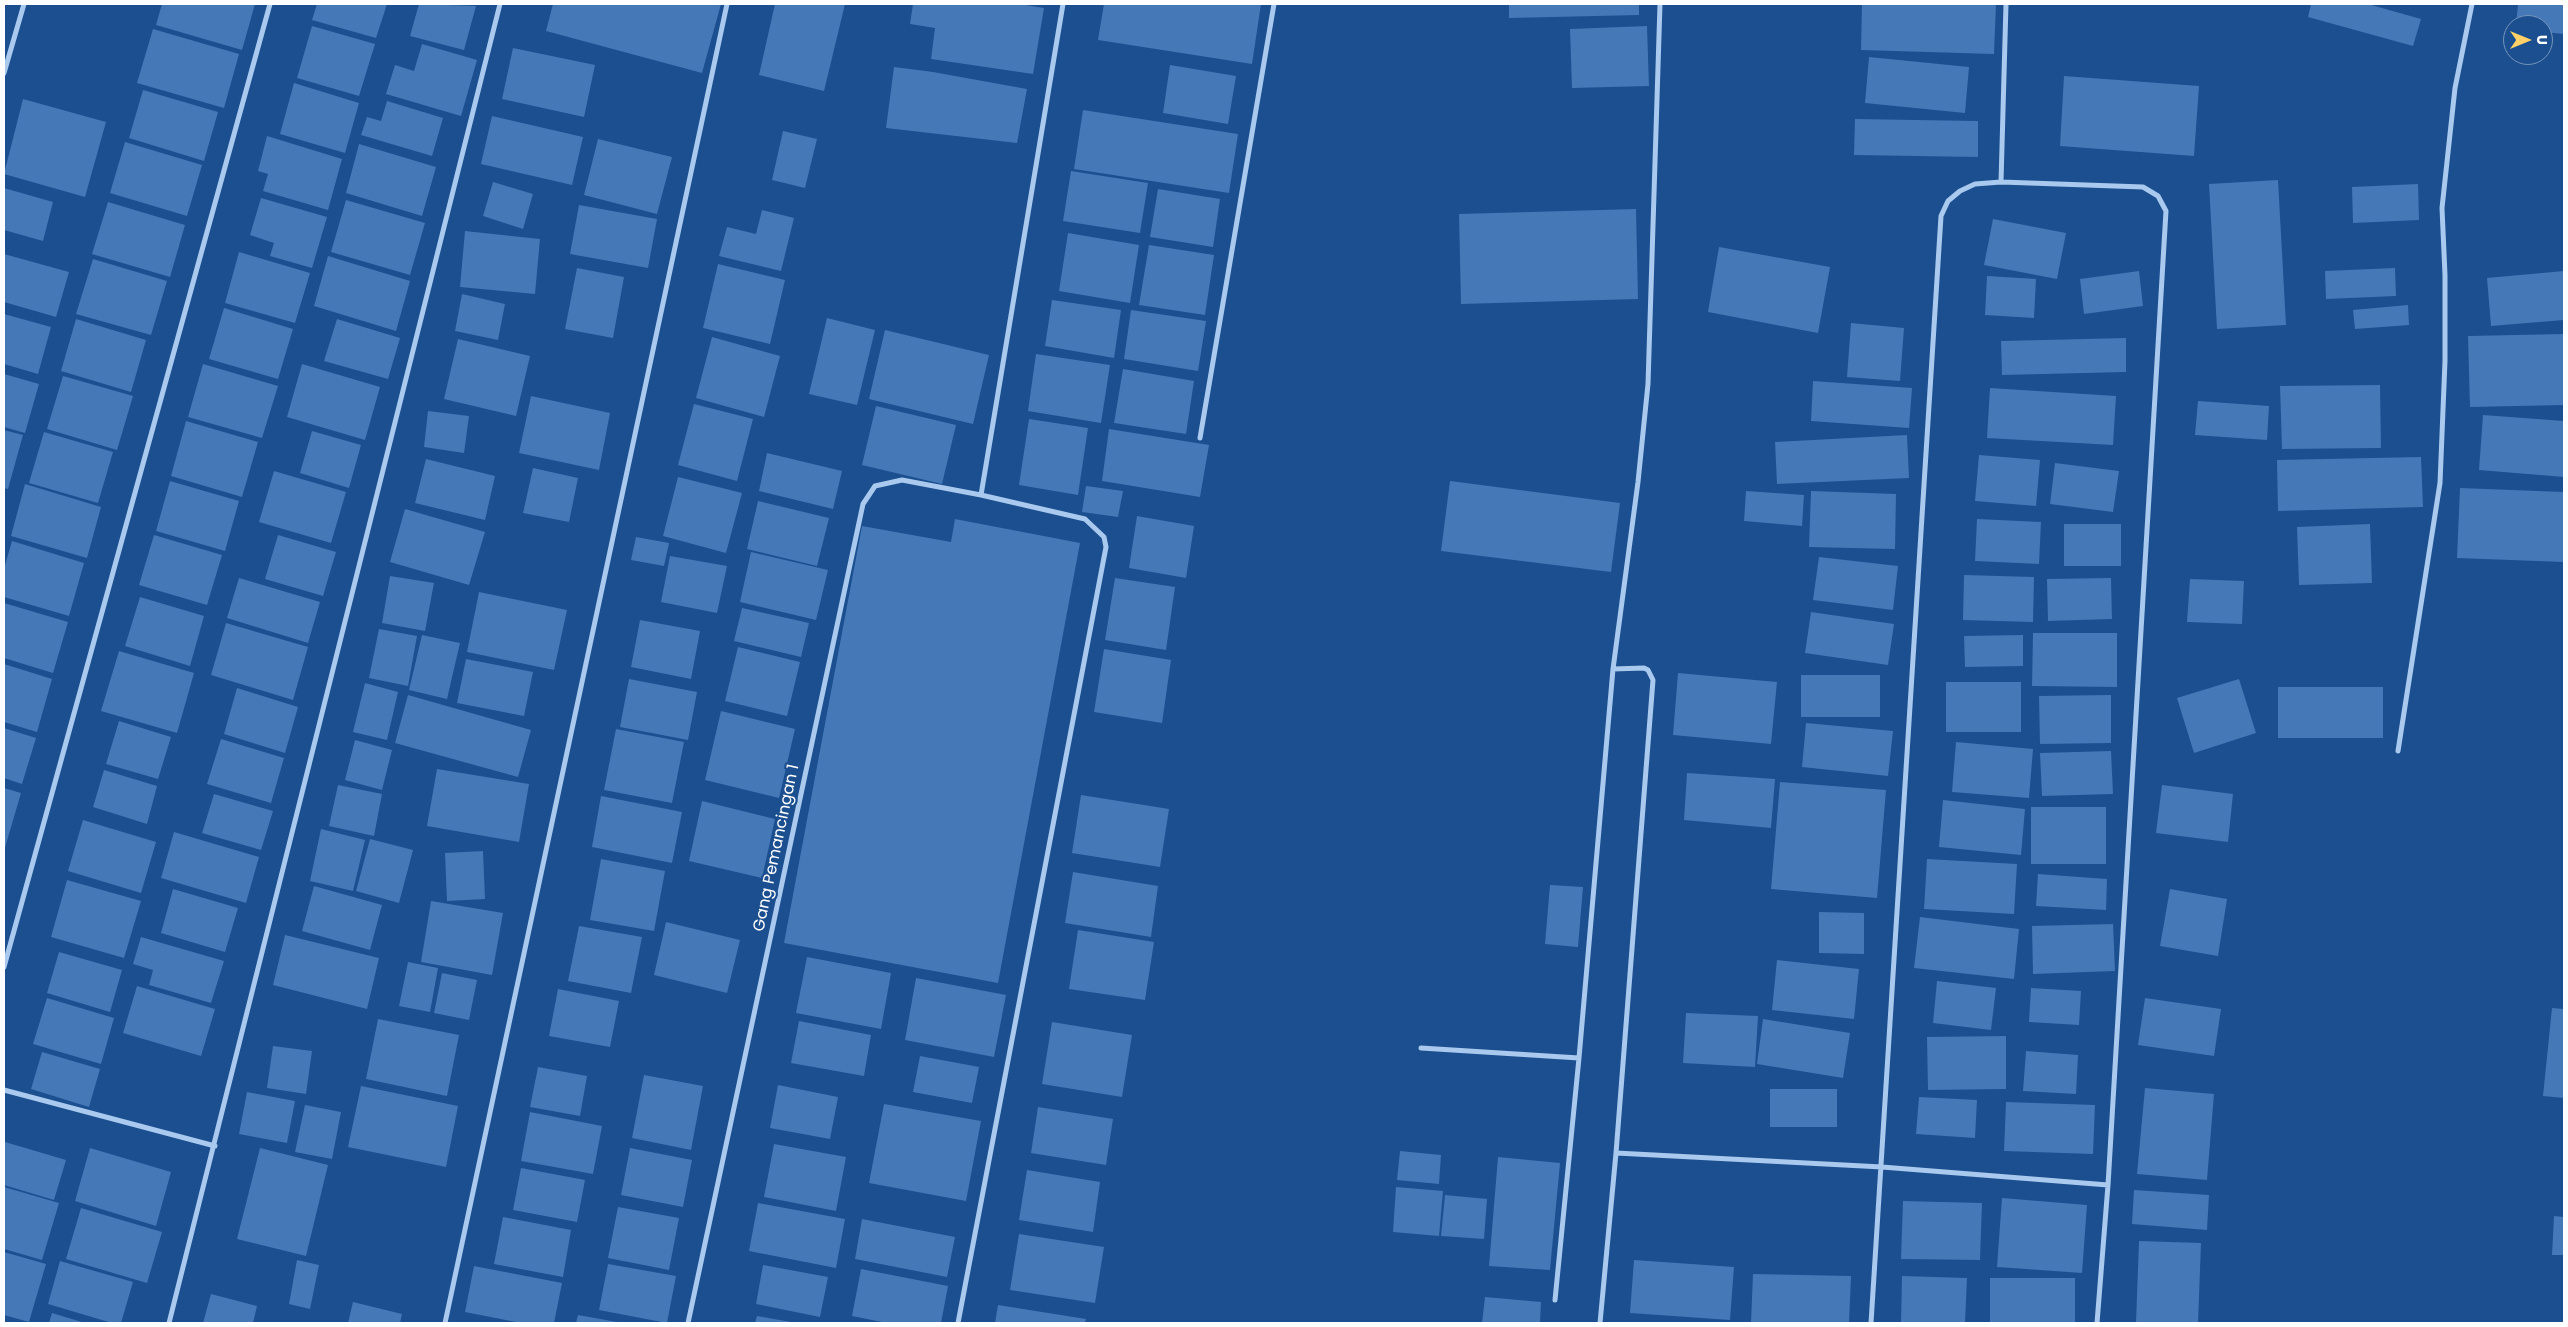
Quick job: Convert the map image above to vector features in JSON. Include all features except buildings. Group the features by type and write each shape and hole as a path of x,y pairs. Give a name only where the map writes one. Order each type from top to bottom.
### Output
{"street":[{"path":"4,73 24,4"},
{"path":"4,967 270,4"},
{"path":"169,1323 500,4"},
{"path":"445,1323 727,4"},
{"path":"981,495 1063,4"},
{"path":"1200,438 1274,4"},
{"path":"1555,1300 1579,1058 1613,669 1638,482 1648,384 1660,4"},
{"path":"2001,182 2006,4"},
{"path":"2398,751 2440,483 2445,361 2445,276 2442,208 2455,88 2472,4"},
{"path":"1870,1323 1882,1167 1940,216 1948,201 1960,191 1975,184 2001,182 2143,188 2158,196 2166,211 2108,1185 2097,1323"},
{"name":"Gang Pemancingan 1","path":"688,1323 863,504 875,486 902,480 981,495 1085,519 1104,538 1106,547 958,1323"},
{"path":"1600,1323 1616,1153 1654,680 1648,670 1644,668 1613,669"},
{"path":"1421,1048 1579,1058"},
{"path":"4,1090 214,1146"},
{"path":"1616,1153 1882,1167 2108,1185"}]}
